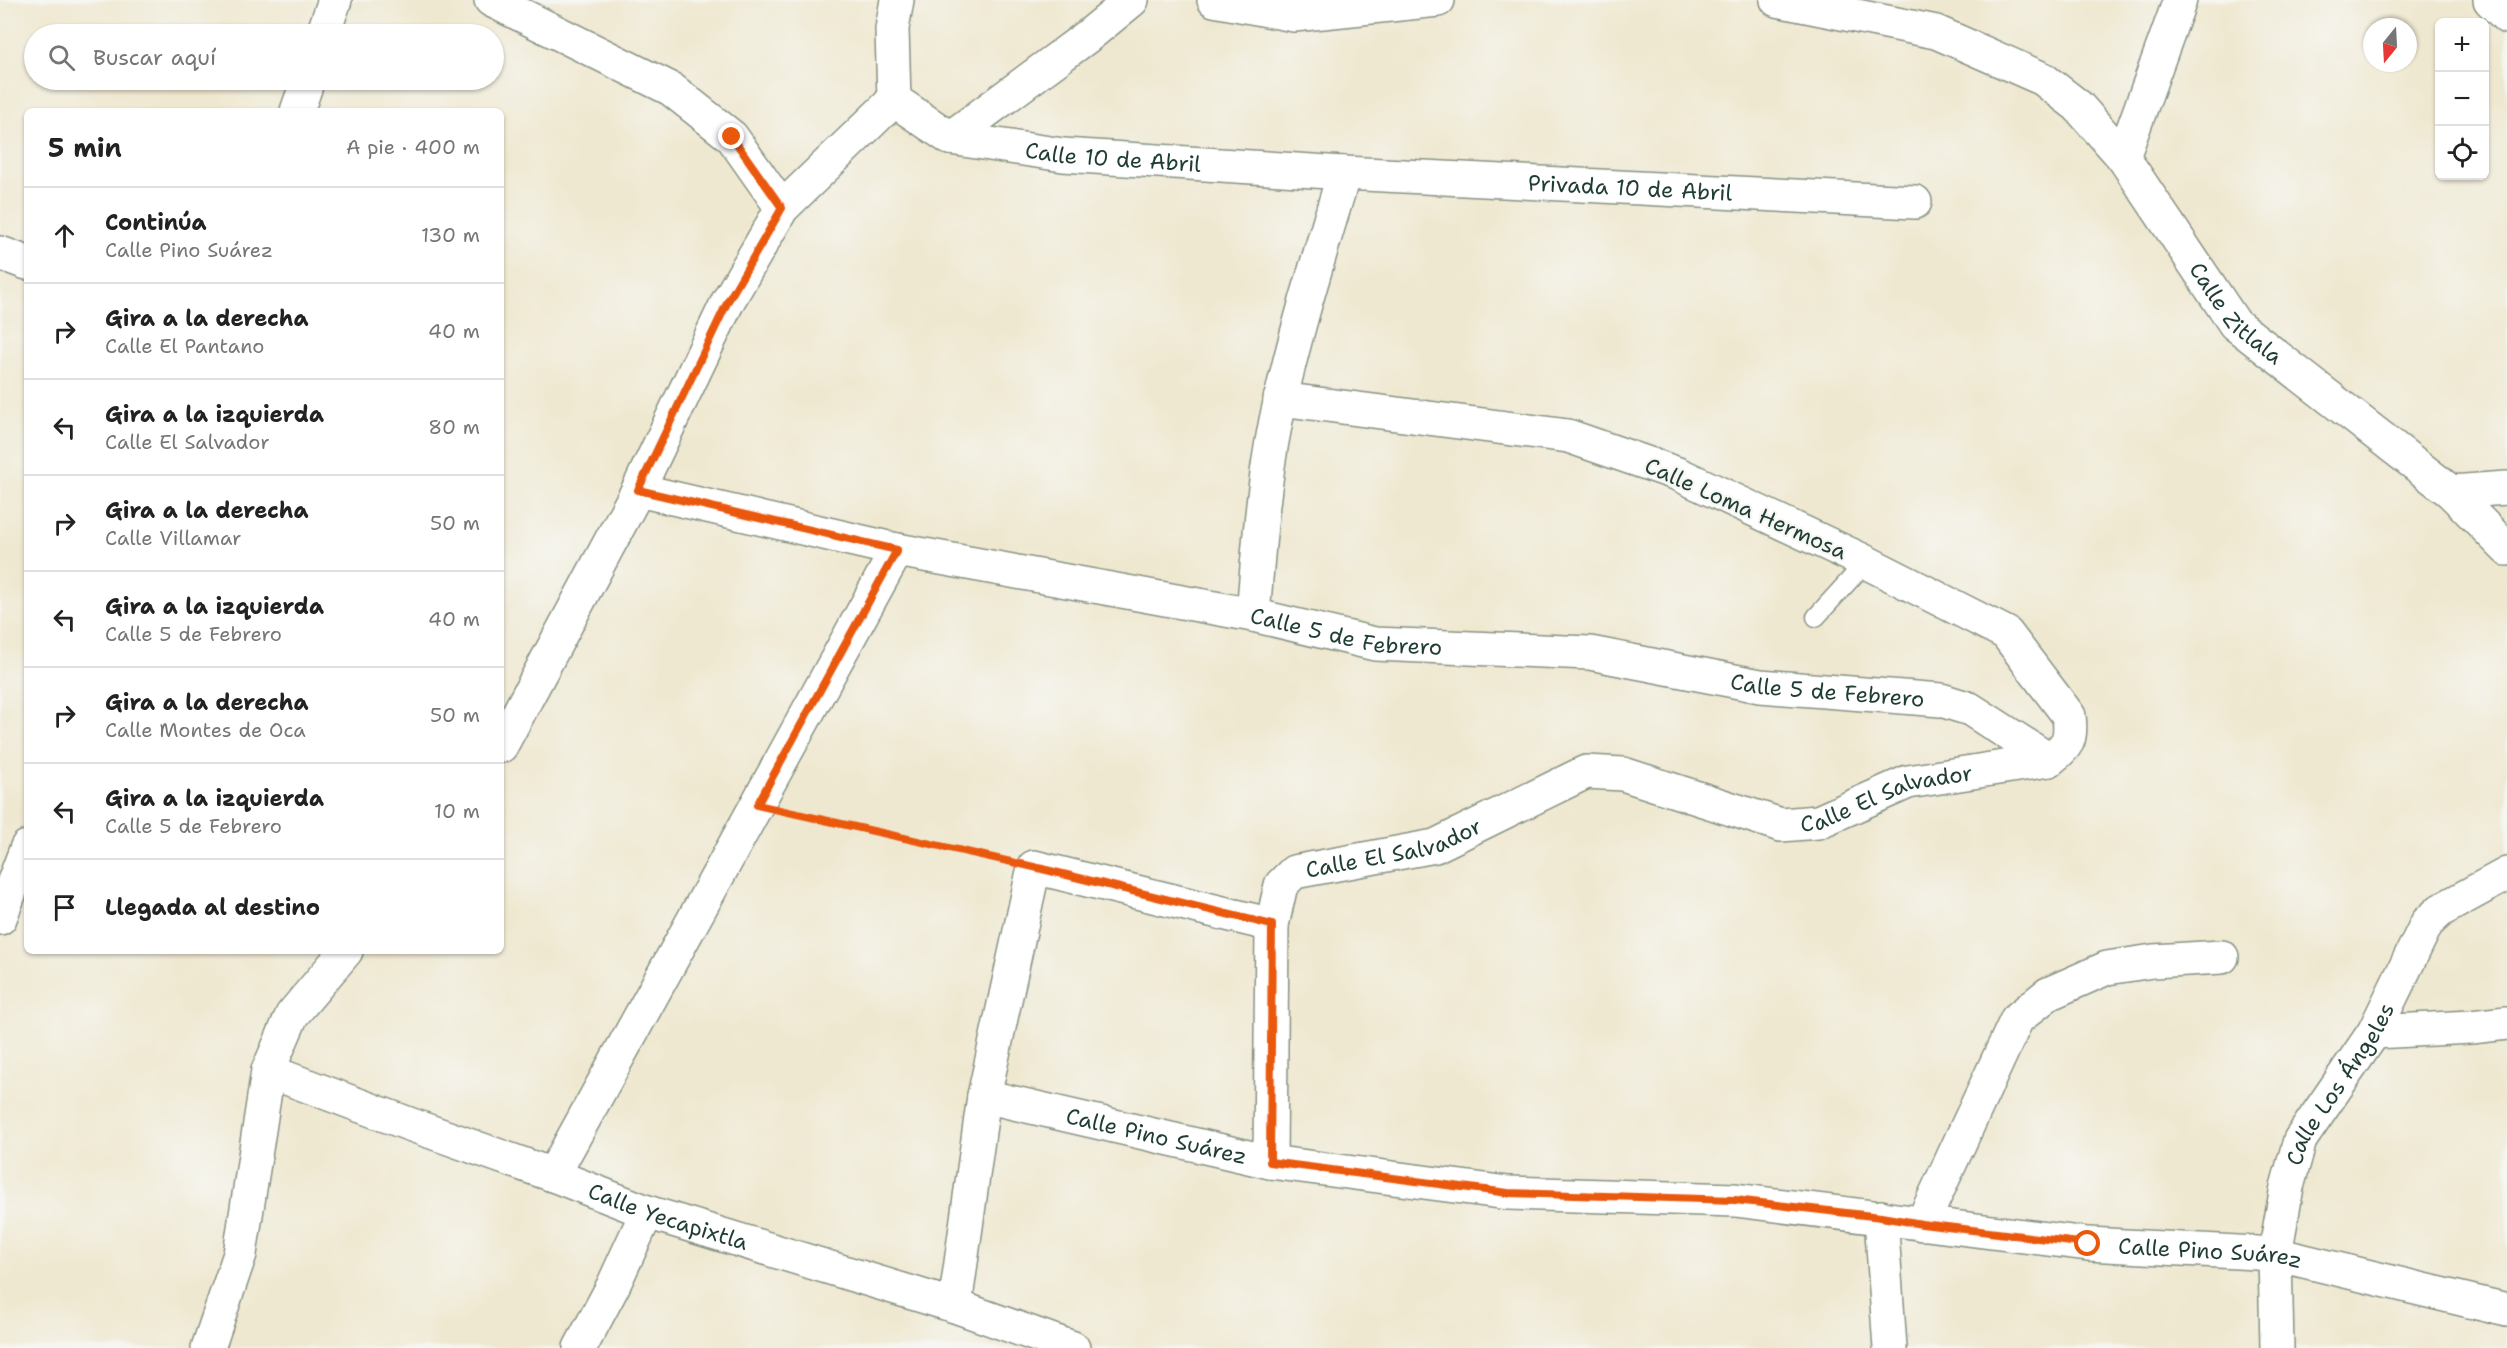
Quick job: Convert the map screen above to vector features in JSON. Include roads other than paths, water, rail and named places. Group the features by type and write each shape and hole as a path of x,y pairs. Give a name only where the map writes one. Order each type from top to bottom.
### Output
{"street":[{"path":"327,24 335,0"},
{"path":"491,0 671,89 732,137 782,208"},
{"path":"504,740 638,490 728,301 782,208 894,99 892,29 897,0"},
{"path":"951,138 1088,36 1132,0"},
{"path":"1214,0 1294,15 1438,0"},
{"name":"Calle Zitlala","path":"1777,0 1936,32 2043,79 2078,106 2123,157 2235,324 2451,492 2507,549"},
{"path":"2123,157 2181,0"},
{"path":"2490,0 2507,17"},
{"path":"298,108 304,90"},
{"name":"Calle 10 de Abril","path":"894,99 951,138 1063,155 1344,173"},
{"path":"1252,615 1262,513 1280,399 1344,173"},
{"name":"Privada 10 de Abril","path":"1344,173 1915,202"},
{"path":"0,253 24,262"},
{"name":"Calle Loma Hermosa","path":"1280,399 1568,436 1678,474 1866,562 2006,633 2069,716 2071,733 2067,746 2049,760"},
{"path":"2451,492 2507,488"},
{"name":"Calle 5 de Febrero","path":"638,490 897,550 1252,615 1376,644 1590,653 1760,686 1941,700 1970,709 2049,760"},
{"path":"553,1175 897,550"},
{"name":"Calle El Salvador","path":"1270,1162 1272,925 1281,885 1294,872 1435,846 1586,772 1623,774 1781,825 1818,822 1908,782 2049,760"},
{"path":"0,918 24,855"},
{"path":"955,1306 984,1096 1034,867 1272,925"},
{"name":"Calle Los Ángeles","path":"2277,1348 2275,1254 2287,1187 2300,1140 2374,1032 2427,923 2441,910 2507,874"},
{"path":"208,1348 240,1254 268,1071 292,1015 343,954"},
{"path":"1922,1224 2017,1019 2048,994 2107,969 2153,960 2222,957"},
{"path":"2374,1032 2507,1023"},
{"name":"Calle Yecapixtla","path":"268,1071 553,1175 647,1212 955,1306 1073,1348"},
{"name":"Calle Pino Suárez","path":"984,1096 1270,1162 1508,1193 1735,1200 2088,1244 2275,1254 2507,1310"},
{"path":"580,1348 613,1286 647,1212"},
{"path":"1881,1217 1890,1348"}],"lane":[{"path":"1816,617 1866,562"}]}
